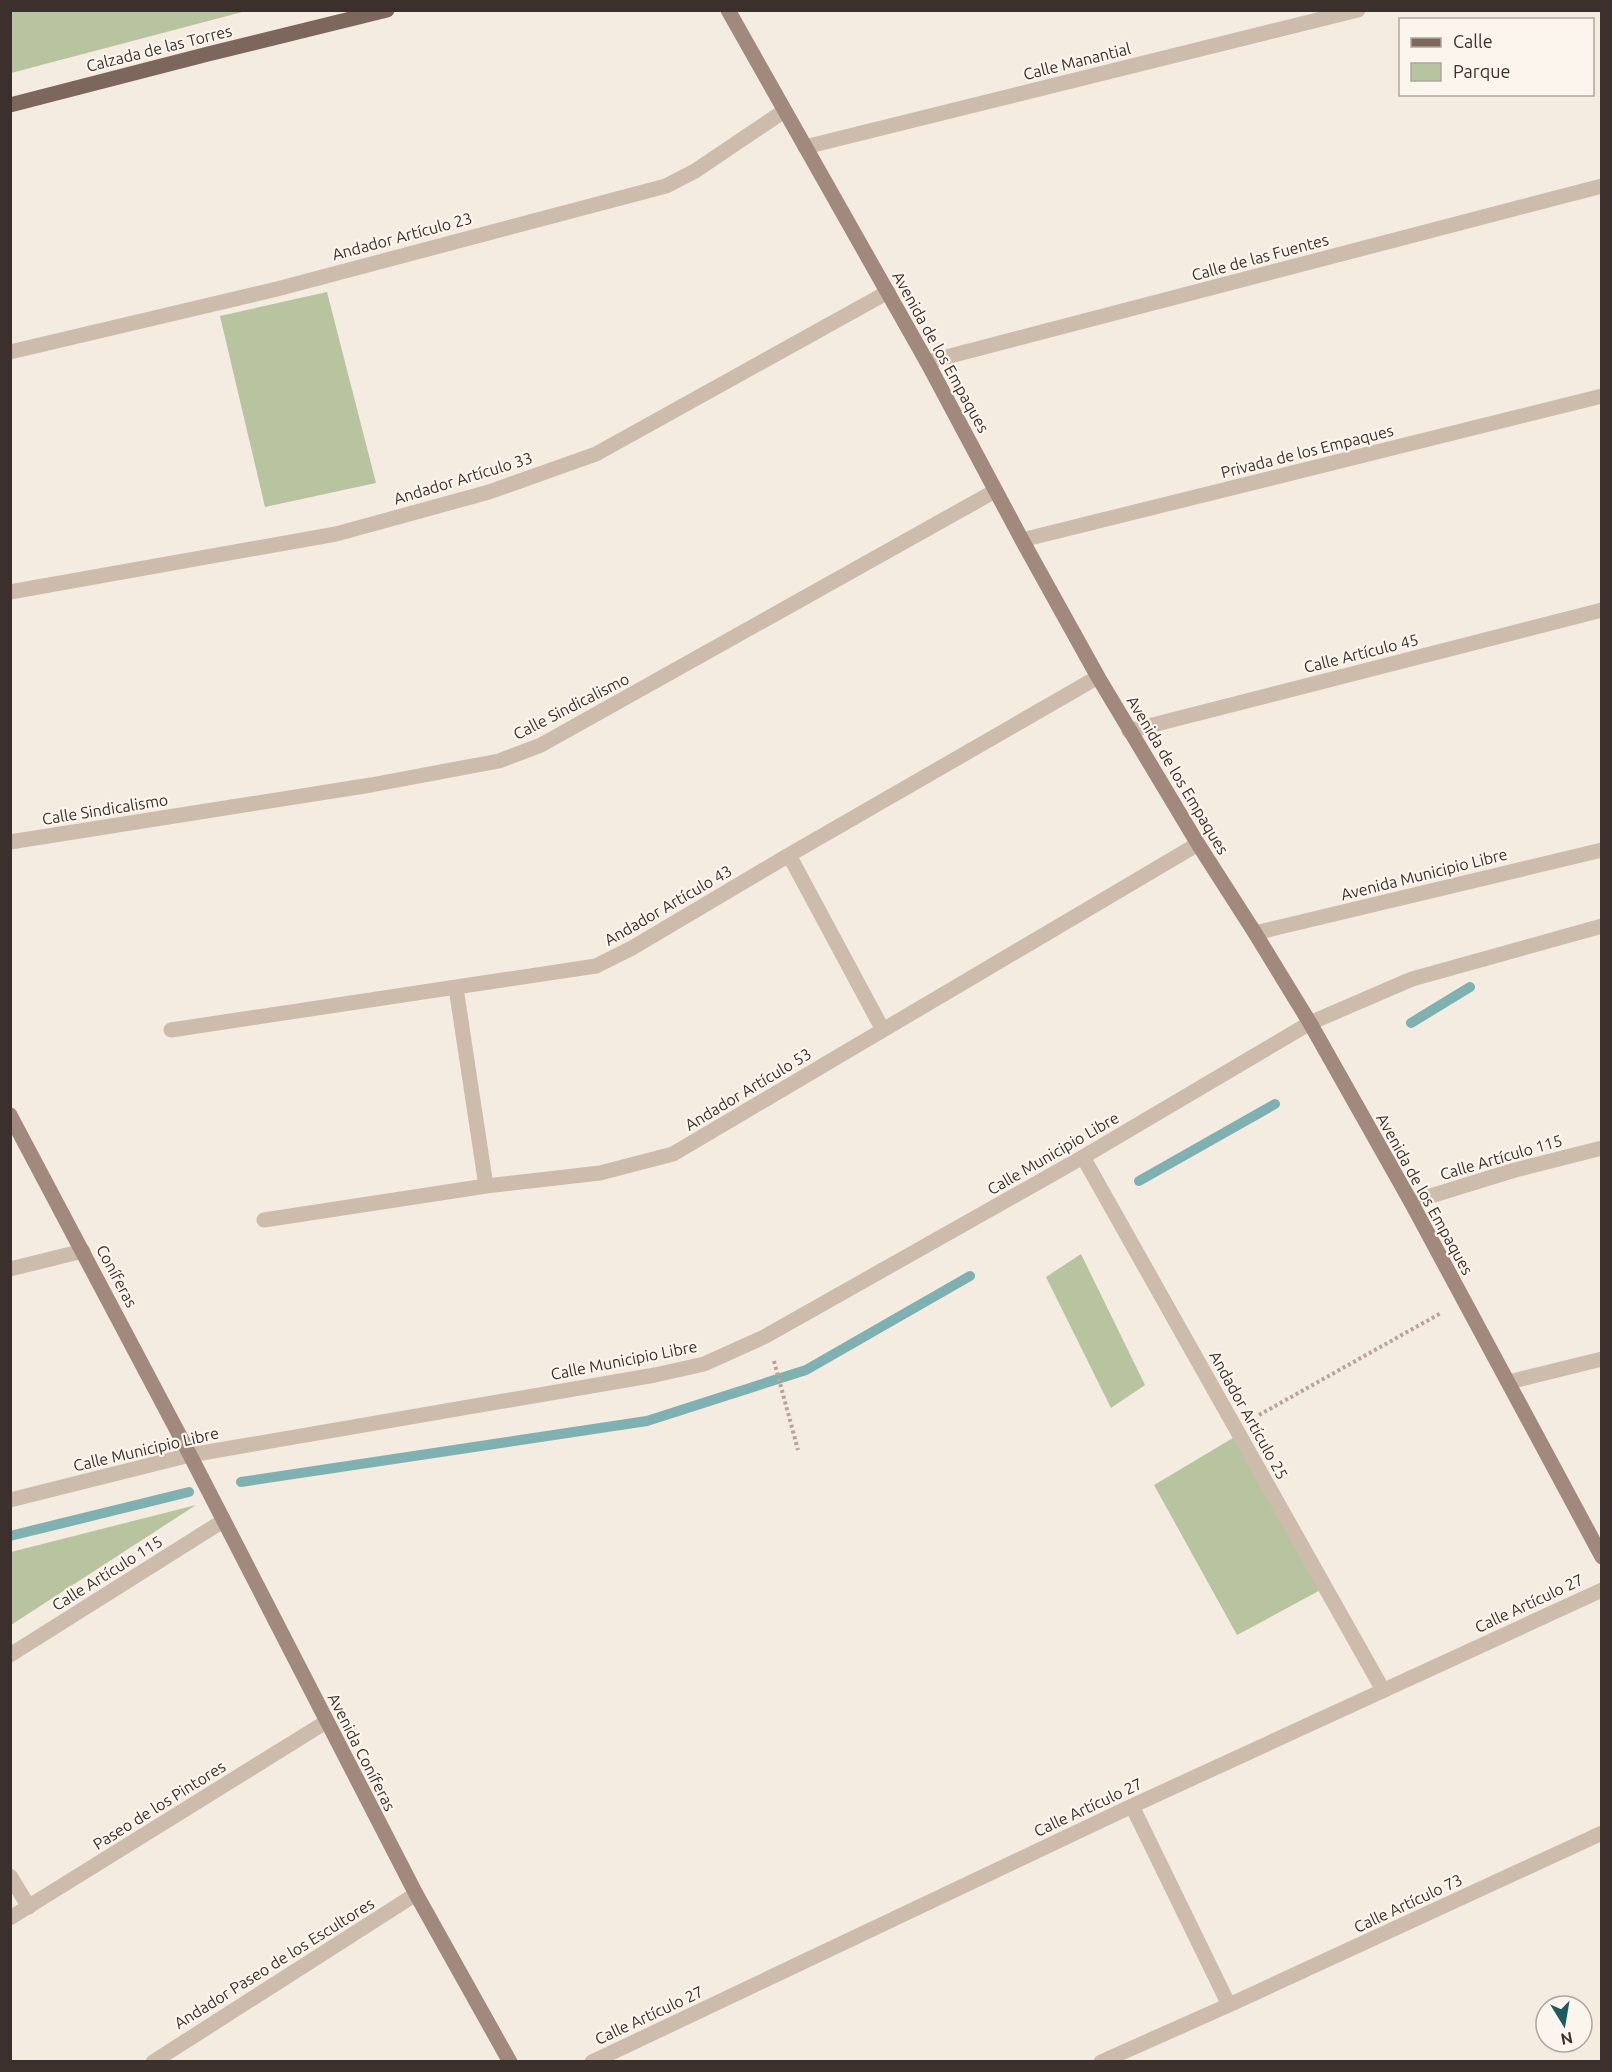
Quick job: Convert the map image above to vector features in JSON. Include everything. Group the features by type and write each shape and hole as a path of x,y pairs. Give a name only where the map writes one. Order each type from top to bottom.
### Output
{"main road":[{"name":"Calzada de las Torres","path":"10,105 387,10"},
{"name":"Avenida de los Empaques","path":"728,10 927,362 995,491 1129,731 1310,1023 1411,1202 1602,1557"},
{"name":"Coníferas","path":"10,1115 190,1455"},
{"name":"Avenida Coníferas","path":"190,1455 416,1894 510,2061"}],"street":[{"name":"Calle Manantial","path":"805,147 1358,10"},
{"name":"Andador Artículo 23","path":"10,352 277,289 666,186 695,171 784,111"},
{"name":"Calle de las Fuentes","path":"927,362 1602,186"},
{"name":"Andador Artículo 33","path":"10,592 336,534 489,492 596,454 888,292"},
{"name":"Privada de los Empaques","path":"1022,540 1602,396"},
{"name":"Calle Sindicalismo","path":"10,842 371,785 499,761 541,745 995,491"},
{"name":"Calle Artículo 45","path":"1129,731 1602,610"},
{"name":"Andador Artículo 43","path":"171,1030 596,966 632,948 1098,677"},
{"name":"Andador Artículo 53","path":"264,1220 486,1186 600,1173 673,1154 1198,843"},
{"name":"Avenida Municipio Libre","path":"1255,933 1602,850"},
{"path":"789,855 883,1030"},
{"path":"1310,1023 1412,979 1602,926"},
{"path":"456,988 486,1186"},
{"name":"Calle Municipio Libre","path":"10,1500 190,1455 655,1376 704,1364 764,1337 1083,1157 1310,1023"},
{"name":"Calle Artículo 115","path":"1411,1202 1515,1170 1602,1148"},
{"name":"Andador Artículo 25","path":"1083,1157 1383,1690"},
{"path":"10,1269 83,1251"},
{"path":"1509,1382 1602,1359"},
{"name":"Calle Artículo 115","path":"10,1655 223,1521"},
{"name":"Calle Artículo 27","path":"592,2061 1132,1806 1602,1590"},
{"name":"Paseo de los Pintores","path":"10,1918 326,1722"},
{"path":"1132,1806 1229,2006"},
{"name":"Calle Artículo 73","path":"1101,2061 1229,2006 1602,1833"},
{"path":"10,1875 29,1906"},
{"name":"Andador Paseo de los Escultores","path":"153,2061 416,1894"}],"path":[{"path":"1236,1428 1463,1301"},
{"path":"776,1366 798,1450"}],"green space":[{"path":"11,10 246,10 246,11 11,73"},
{"path":"327,292 376,483 265,507 220,316"},
{"path":"1081,1254 1145,1385 1111,1408 1046,1277"},
{"path":"1238,1435 1328,1586 1237,1635 1154,1485"},
{"path":"196,1505 11,1625 11,1552"}],"waterway":[{"path":"1411,1023 1470,987"},
{"path":"1139,1181 1275,1104"},
{"path":"241,1482 647,1421 806,1370 970,1276"},
{"path":"10,1536 189,1492"}]}
